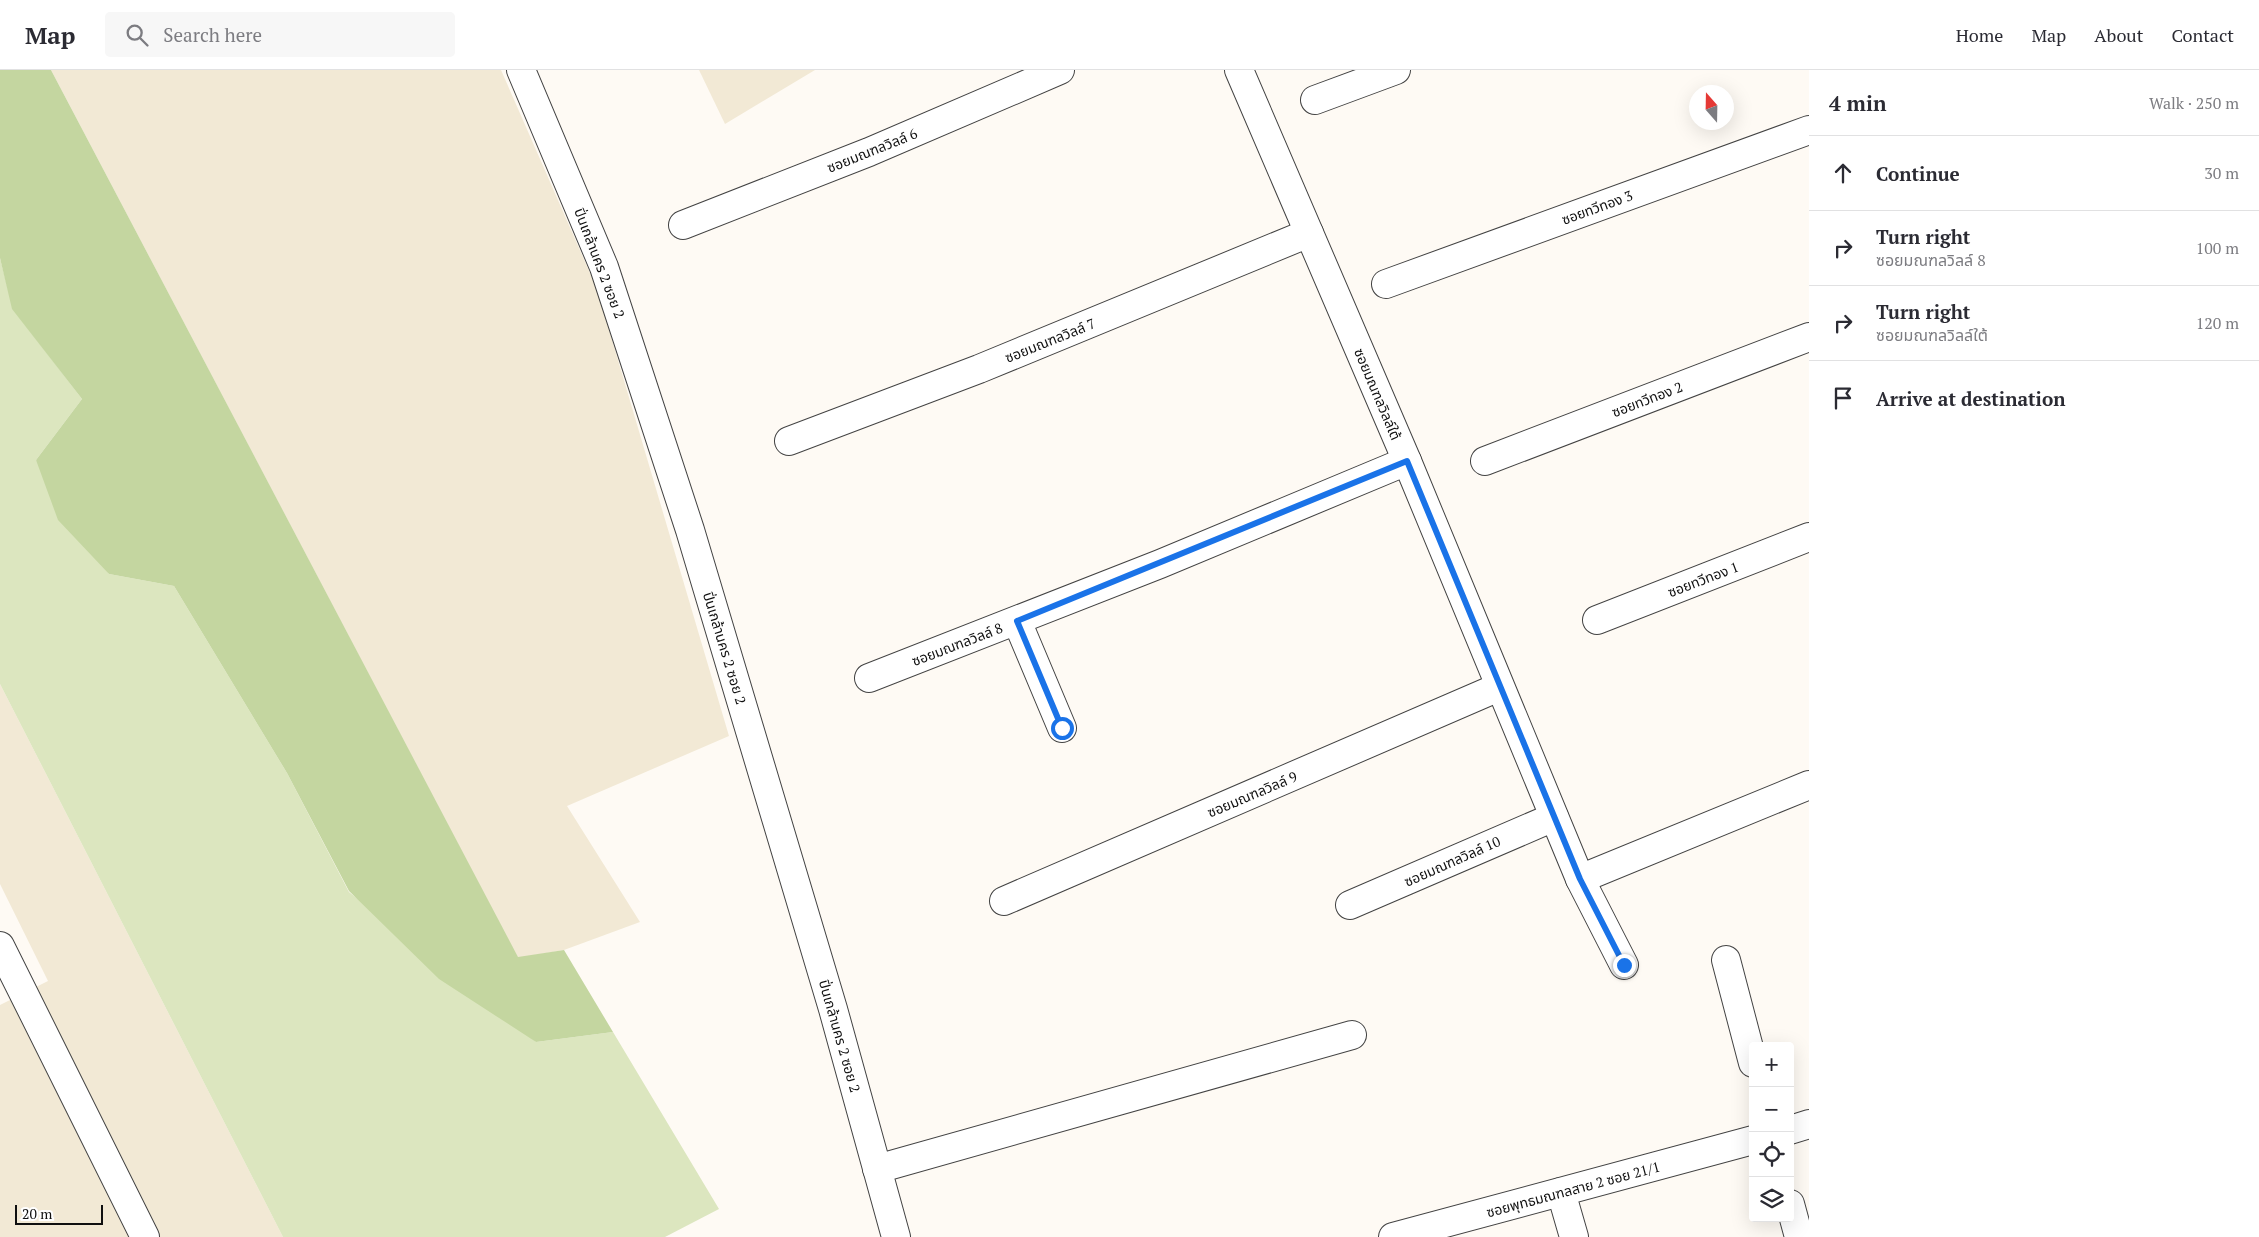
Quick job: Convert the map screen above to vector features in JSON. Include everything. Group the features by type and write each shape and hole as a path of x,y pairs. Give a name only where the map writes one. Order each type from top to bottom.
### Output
{"street":[{"name":"ปิ่นเกล้านคร 2 ซอย 2","path":"521,70 604,267 687,520 830,1000 896,1237"},
{"name":"ซอยมณฑลวิลล์ 6","path":"683,225 869,152 1060,70"},
{"name":"ซอยมณฑลวิลล์ใต้","path":"1239,70 1407,461 1580,879 1624,965"},
{"path":"1315,100 1382,72"},
{"name":"ซอยทวีทอง 3","path":"1386,284 1809,130"},
{"name":"ซอยมณฑลวิลล์ 7","path":"789,441 979,369 1309,233"},
{"name":"ซอยทวีทอง 2","path":"1485,461 1809,337"},
{"name":"ซอยมณฑลวิลล์ 8","path":"869,678 1017,621 1407,461"},
{"name":"ซอยทวีทอง 1","path":"1597,620 1809,537"},
{"path":"1017,621 1062,728"},
{"name":"ซอยมณฑลวิลล์ 9","path":"1004,901 1500,687"},
{"path":"1580,879 1809,785"},
{"name":"ซอยมณฑลวิลล์ 10","path":"1350,905 1554,817"},
{"path":"0,946 145,1237"},
{"path":"1726,960 1749,1048"},
{"path":"877,1169 1352,1035"},
{"path":"1794,1129 1809,1124"},
{"name":"ซอยพุทธมณฑลสาย 2 ซอย 21/1","path":"1392,1237 1749,1141"},
{"path":"1562,1192 1574,1237"},
{"path":"1794,1219 1799,1237"}],"shaded area":[{"path":"51,70 501,70 597,289 729,736 567,806 640,922 564,950 518,958"},
{"path":"699,70 815,70 725,124"},
{"path":"0,684 283,1237 0,1237 0,1005 48,981 0,884"}],"green space":[{"path":"0,70 51,70 518,957 564,950 613,1032 536,1042 439,979 349,891 287,773 174,586 109,574 58,520 36,460 82,399 12,309 0,258"},
{"path":"0,258 13,309 82,399 36,460 109,574 174,586 287,773 349,892 536,1042 613,1032 719,1209 665,1237 283,1237 0,684"}],"route":[{"path":"1062,728 1017,621 1160,564 1407,461 1580,879 1624,965"}]}
